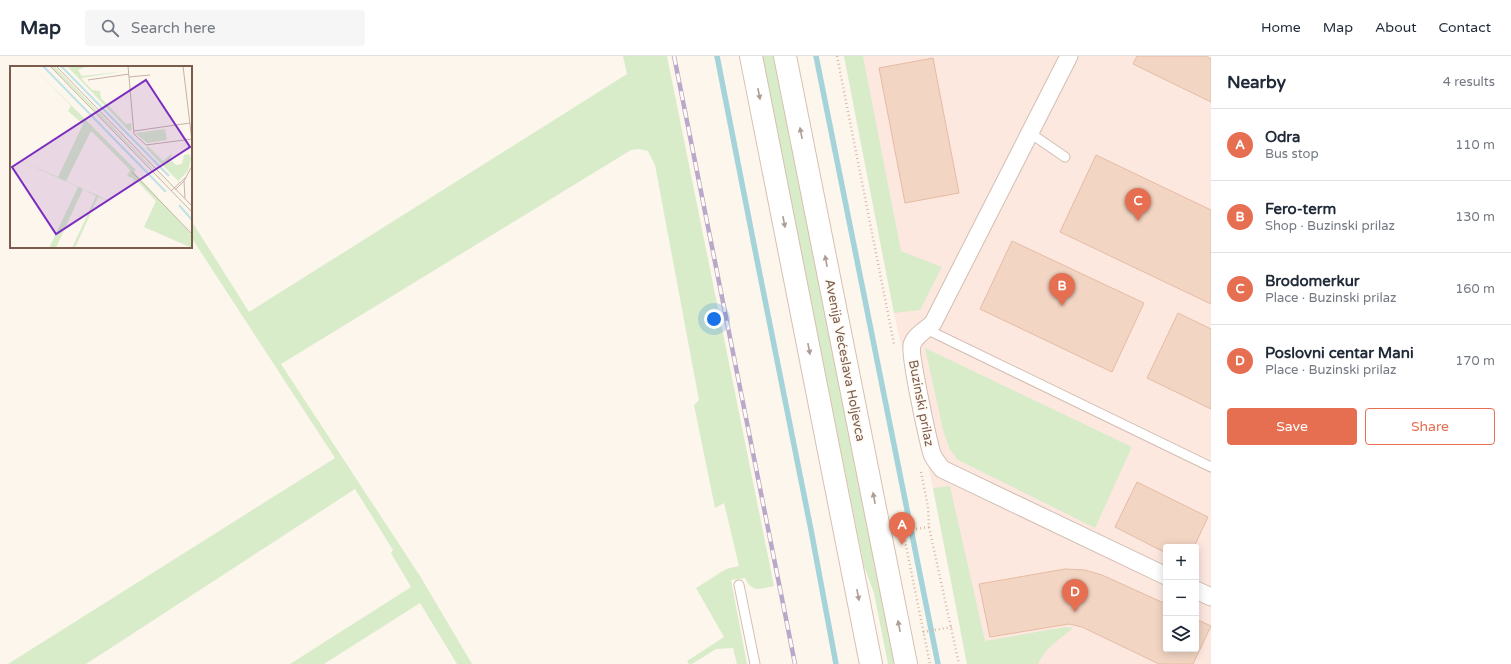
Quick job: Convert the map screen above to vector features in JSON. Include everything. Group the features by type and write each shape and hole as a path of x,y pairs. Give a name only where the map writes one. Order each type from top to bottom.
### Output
{"main road":[{"path":"751,56 871,664"},
{"name":"Avenija Većeslava Holjevca","path":"785,56 906,664"}],"street":[{"name":"Buzinski prilaz","path":"1069,56 933,323 914,341 911,350 933,456 942,469 1163,575"},
{"path":"1199,591 1211,596"}],"lane":[{"path":"1030,133 1065,157"},
{"path":"926,329 1211,467"},
{"path":"739,585 755,664"}],"path":[{"path":"838,56 894,347"},
{"path":"921,469 928,507 929,527 959,664"},
{"path":"929,527 903,531 930,664"},
{"path":"924,632 952,627"}],"shaded area":[{"path":"844,56 1211,56 1211,664 967,664 933,488 894,313"}],"green space":[{"path":"623,56 667,56 774,586 756,589 750,586 745,578 731,580 747,664 737,664 733,648 716,649 692,664 689,664 687,661 724,637 696,588 726,569 739,566 724,503 715,508 694,405 699,400 655,165 648,151 639,149 631,150 281,364 420,576 472,664 457,664 420,603 324,664 290,664 411,587 391,553 393,550 355,489 86,664 8,664 335,458 192,239 192,222 249,312 627,74"},
{"path":"762,56 774,56 895,664 888,664 874,593 864,566"},
{"path":"844,56 863,56 901,251 942,267 920,310 894,313"},
{"path":"925,348 1132,447 1095,528 958,460 950,450 943,430"},
{"path":"950,486 985,641 1065,627 1073,628 1049,648 1038,664 967,664 933,488"}],"building":[{"path":"1137,56 1206,56 1211,59 1211,102 1133,64"},
{"path":"933,58 959,193 905,203 879,68"},
{"path":"1096,155 1211,210 1211,304 1060,232"},
{"path":"1012,241 1144,303 1112,372 980,309"},
{"path":"1178,313 1211,329 1211,409 1147,378"},
{"path":"1137,482 1208,517 1195,544 1163,544 1163,551 1115,527"},
{"path":"1065,569 1085,570 1102,575 1163,603 1163,652 1199,652 1193,664 1159,664 1082,627 1069,624 990,637 979,584"},
{"path":"1199,620 1211,626 1199,651"}],"waterway":[{"path":"717,56 811,530 836,664"},
{"path":"816,56 938,664"}],"railway":[{"path":"674,56 795,664"}],"place":[{"name":"Brodomerkur","path":"1138,221"},
{"name":"Fero-term","path":"1062,306"},
{"name":"Odra","path":"902,545"},
{"name":"Poslovni centar Mani","path":"1075,612"}]}
